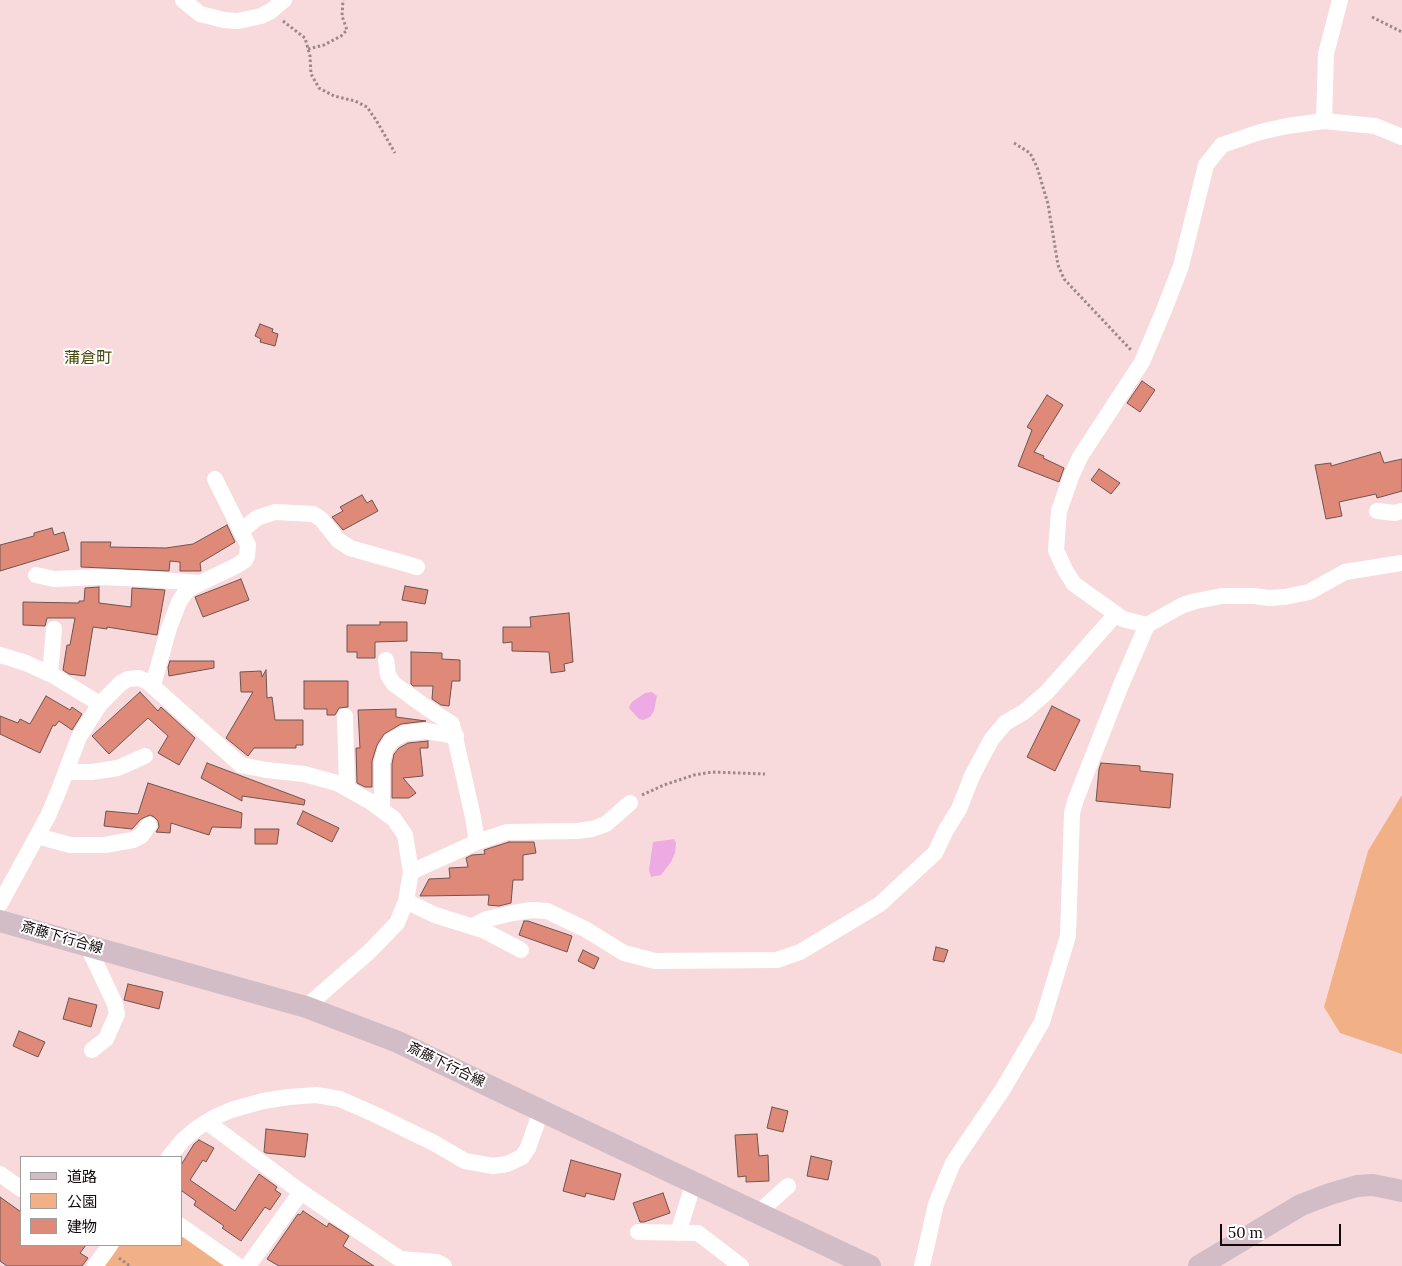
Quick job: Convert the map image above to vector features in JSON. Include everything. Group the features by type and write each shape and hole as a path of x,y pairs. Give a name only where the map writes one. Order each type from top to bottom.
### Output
{"main road":[{"name":"斎藤下行合線","path":"0,921 306,1006 398,1042 870,1266"},
{"path":"1199,1266 1301,1205 1330,1194 1357,1186 1373,1185 1402,1191"}],"street":[{"path":"183,0 200,14 224,20 238,21 251,19 271,11 284,0"},
{"path":"1324,121 1326,54 1340,0"},
{"path":"1147,625 1123,619 1074,584 1056,550 1059,511 1080,457 1142,362 1181,266 1206,165 1222,145 1260,132 1287,126 1324,121 1375,126 1402,136"},
{"path":"153,685 169,628 185,592 199,583 236,566 245,560 247,556 248,545 215,478"},
{"path":"1377,511 1402,511"},
{"path":"241,531 257,518 276,512 313,514 321,519 338,540 350,548 417,567"},
{"path":"922,1266 936,1204 953,1163 1003,1089 1042,1022 1068,936 1072,813 1121,685 1147,625 1183,605 1196,601 1222,596 1285,597 1309,592 1345,572 1402,563"},
{"path":"36,575 54,579 100,577 199,583"},
{"path":"473,926 487,919 513,913 532,910 547,911 585,929 624,953 655,961 777,960 800,952 880,904 935,853 959,809 972,776 991,740 1006,723 1024,712 1047,692 1116,614"},
{"path":"50,674 54,629"},
{"path":"0,655 26,662 100,704"},
{"path":"386,660 388,675 394,684 452,724 477,842"},
{"path":"0,904 48,816 79,737 100,704 121,682 138,678 153,685 241,765 304,774 337,783 394,819 405,836 411,872 406,901 397,923 370,951 306,1006"},
{"path":"345,716 347,788"},
{"path":"382,810 382,763 384,750 392,740 405,733 426,731 456,736"},
{"path":"66,772 92,772 118,768 145,756"},
{"path":"411,872 477,842 507,832 592,829 606,824 630,803"},
{"path":"37,836 70,845 105,845 133,840 141,836 149,825"},
{"path":"406,901 434,915 483,930 522,950"},
{"path":"87,945 108,988 117,1014 106,1040 92,1050"},
{"path":"170,1156 183,1140 197,1128 231,1110 263,1101 316,1095 340,1099 365,1110 434,1143 465,1161 492,1166 507,1164 522,1157 528,1148 541,1111"},
{"path":"207,1122 301,1192 400,1259 437,1262 444,1266"},
{"path":"0,1174 20,1188"},
{"path":"678,1233 694,1182"},
{"path":"758,1213 788,1186"},
{"path":"248,1266 301,1192"},
{"path":"182,1227 238,1266"},
{"path":"638,1232 698,1233 741,1266"},
{"path":"95,1266 106,1246"}],"path":[{"path":"308,49 341,36 347,30 342,16 343,0"},
{"path":"271,11 305,38 310,56 311,74 319,88 334,96 355,101 367,107 395,154"},
{"path":"1372,17 1402,32"},
{"path":"1014,143 1030,153 1036,167 1048,204 1058,264 1064,279 1142,362"},
{"path":"630,803 664,785 694,775 712,772 765,774"}],"green space":[{"path":"1402,795 1402,1054 1340,1033 1324,1007 1368,851"},
{"path":"182,1236 227,1266 105,1266 119,1246 182,1246"}],"shaded area":[{"path":"652,692 657,696 654,711 650,717 643,720 639,719 629,708 630,705 645,693"},
{"path":"674,839 676,843 675,853 671,862 661,875 651,877 649,870 653,842"}],"building":[{"path":"260,324 273,329 272,332 278,334 275,346 260,342 261,339 255,336"},
{"path":"1142,381 1155,390 1140,412 1127,403"},
{"path":"1047,395 1063,405 1034,452 1064,468 1059,482 1018,466 1032,430 1027,427"},
{"path":"1380,452 1384,463 1402,459 1402,491 1377,498 1376,494 1339,502 1342,516 1326,519 1315,465 1331,463 1331,466"},
{"path":"1099,469 1120,483 1111,494 1091,480"},
{"path":"362,495 367,503 372,500 378,511 343,530 332,517 343,511 340,507"},
{"path":"227,525 235,542 200,563 201,571 180,571 180,562 170,561 169,571 81,567 81,542 111,542 110,547 166,548 193,544"},
{"path":"52,528 54,535 64,532 69,550 0,571 0,545 34,536 34,533"},
{"path":"241,579 249,600 203,617 195,597"},
{"path":"405,586 428,590 425,604 402,600"},
{"path":"99,587 99,603 131,607 132,588 165,590 157,635 107,627 107,629 93,627 85,676 69,674 63,670 67,645 70,645 75,618 47,618 45,626 23,625 23,602 79,603 79,601 84,601 85,588"},
{"path":"569,613 573,662 564,664 565,671 551,673 549,652 512,651 512,642 503,643 503,627 531,627 530,617"},
{"path":"380,622 407,622 407,641 375,642 375,658 357,658 357,652 347,652 347,625 380,625"},
{"path":"411,652 442,653 442,659 460,660 460,681 452,681 449,706 441,705 432,699 433,686 413,686 411,684"},
{"path":"170,661 214,661 214,668 169,676 168,667"},
{"path":"266,670 267,698 272,697 275,720 303,720 303,745 296,745 296,748 254,748 248,756 226,738 253,692 241,692 240,672 261,671 262,677"},
{"path":"304,681 348,681 348,707 339,708 335,715 327,715 327,709 304,709"},
{"path":"140,692 158,711 161,707 195,738 179,765 158,753 168,736 148,718 109,754 92,736"},
{"path":"46,696 70,710 72,707 82,714 72,730 59,721 55,726 53,725 40,753 0,734 0,716 18,723 20,719 30,724"},
{"path":"1052,706 1080,720 1055,771 1027,757"},
{"path":"396,709 396,717 426,721 401,724 384,734 377,745 372,761 372,787 365,787 357,783 356,748 360,748 358,710"},
{"path":"428,741 428,748 420,748 423,776 403,778 416,793 409,798 392,798 392,764 394,754 399,748 408,743"},
{"path":"207,763 305,800 304,805 242,796 242,801 201,778"},
{"path":"1101,763 1140,766 1140,771 1173,774 1170,808 1096,801"},
{"path":"148,783 242,813 241,828 212,827 209,835 171,823 170,833 156,832 159,827 158,821 150,815 141,819 132,829 104,826 106,811 138,814"},
{"path":"303,811 339,828 332,842 297,824"},
{"path":"255,829 279,829 277,844 255,844"},
{"path":"509,842 534,842 536,853 523,855 523,880 513,880 511,903 499,906 488,905 489,895 420,896 429,879 450,878 449,868 468,867 466,858 472,855 485,854 484,850"},
{"path":"524,921 572,936 567,952 519,935"},
{"path":"936,947 948,950 944,962 933,960"},
{"path":"583,950 599,958 594,969 578,961"},
{"path":"128,984 163,992 159,1009 124,1000"},
{"path":"69,998 97,1005 91,1027 63,1019"},
{"path":"19,1031 45,1042 38,1057 13,1046"},
{"path":"772,1107 788,1111 783,1132 767,1128"},
{"path":"266,1129 308,1134 305,1157 264,1152"},
{"path":"757,1134 759,1156 768,1155 769,1181 746,1182 746,1176 738,1177 735,1135"},
{"path":"199,1140 214,1148 206,1162 203,1160 190,1180 235,1211 259,1174 277,1187 275,1190 281,1194 270,1210 265,1207 241,1241 222,1228 224,1226 194,1205 196,1201 182,1191 182,1163 194,1144"},
{"path":"811,1156 832,1161 828,1180 807,1176"},
{"path":"571,1160 621,1174 614,1200 586,1193 585,1197 563,1191"},
{"path":"663,1193 670,1213 640,1222 633,1203"},
{"path":"0,1197 20,1211 20,1246 85,1246 80,1253 88,1258 82,1266 7,1266 0,1261"},
{"path":"303,1211 327,1227 329,1223 349,1236 343,1246 374,1266 279,1266 267,1259 298,1214 300,1215"}],"district":[{"name":"蒲倉町","path":"88,358"}]}
